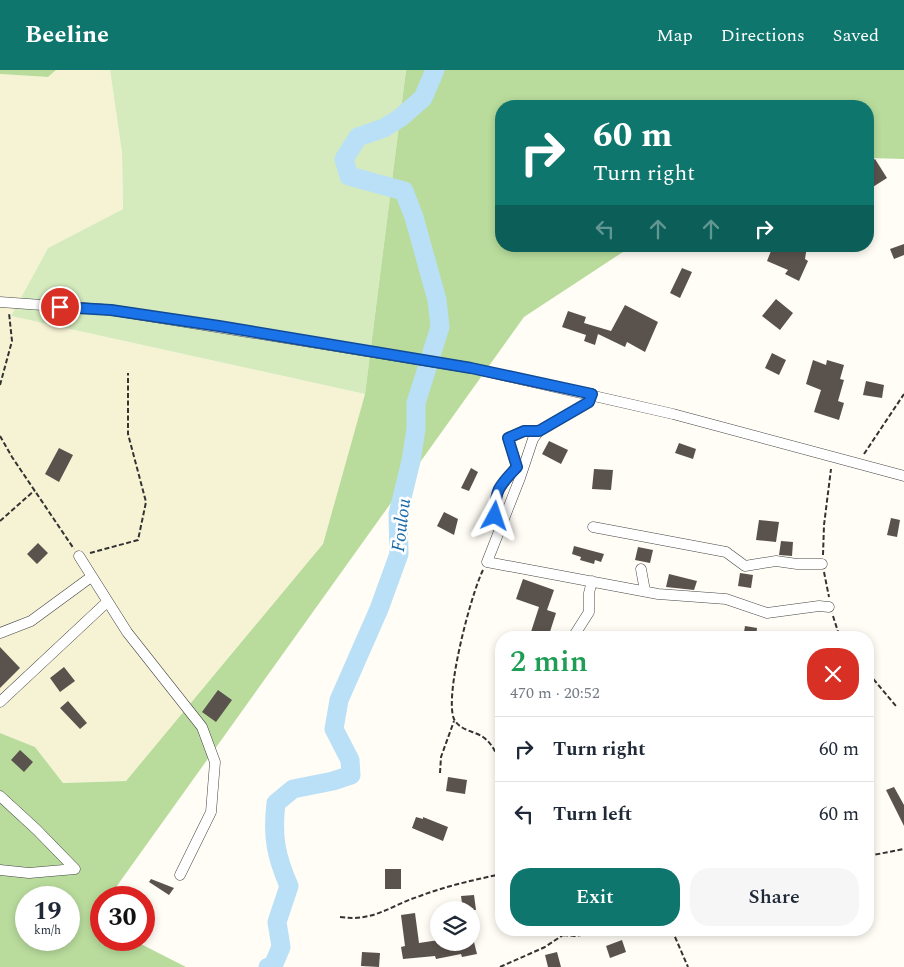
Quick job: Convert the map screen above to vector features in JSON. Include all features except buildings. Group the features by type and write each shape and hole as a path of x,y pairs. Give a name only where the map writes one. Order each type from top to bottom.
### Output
{"street":[{"path":"4,303 111,310 471,368 592,394 904,476"},
{"path":"592,394 589,402 539,431 533,439 487,562 658,594 726,599 767,612 819,606 829,607"},
{"path":"500,530 495,516 495,496 502,483 517,467 508,438 524,431 539,431"},
{"path":"593,527 726,552 746,566 776,561 797,564 822,564"},
{"path":"79,556 127,632 202,727 215,762 211,812 180,875"},
{"path":"641,569 645,591"},
{"path":"0,633 31,621 91,577"},
{"path":"577,631 590,612 589,593 592,581"},
{"path":"0,702 107,602"},
{"path":"0,796 75,869 29,873 0,870"}],"path":[{"path":"0,385 12,341 4,303"},
{"path":"0,436 12,457 79,556 138,540 146,502 128,434 128,373"},
{"path":"858,464 904,394"},
{"path":"831,469 824,525 822,564 828,589 829,607 838,631"},
{"path":"0,521 35,490"},
{"path":"440,774 441,757 454,721 455,678 465,620 476,584 487,562"},
{"path":"874,680 896,706"},
{"path":"454,721 463,729 483,738 493,747 495,752"},
{"path":"874,855 904,848"},
{"path":"340,917 355,919 375,916 419,896 495,876"},
{"path":"500,967 530,954 561,936"},
{"path":"675,936 688,967"}],"shaded area":[{"path":"56,70 110,70 122,153 123,209 48,248 11,316 365,394 323,544 126,781 63,783 35,747 0,733 0,74 48,77"}],"green space":[{"path":"0,70 56,70 48,77 0,74"},
{"path":"110,70 406,70 365,394 11,316 48,248 123,209 122,153"},
{"path":"406,70 904,70 904,159 874,158 874,100 495,100 495,252 623,252 524,317 117,886 90,886 90,951 155,951 186,967 0,967 0,733 35,747 63,783 126,781 323,544 365,394"}],"waterway":[{"name":"Foulou","path":"268,967 273,966 281,947 277,922 289,886 276,846 276,803 293,789 333,781 351,775 350,760 334,729 339,700 379,609 399,554 398,514 411,461 416,429 416,403 440,327 437,300 414,217 404,191 349,176 344,159 358,137 384,128 400,118 423,98 435,70"}],"route":[{"path":"60,307 111,310 219,326 471,368 592,394 589,402 539,431 524,431 508,438 517,467 502,483 495,496 495,516"}]}
